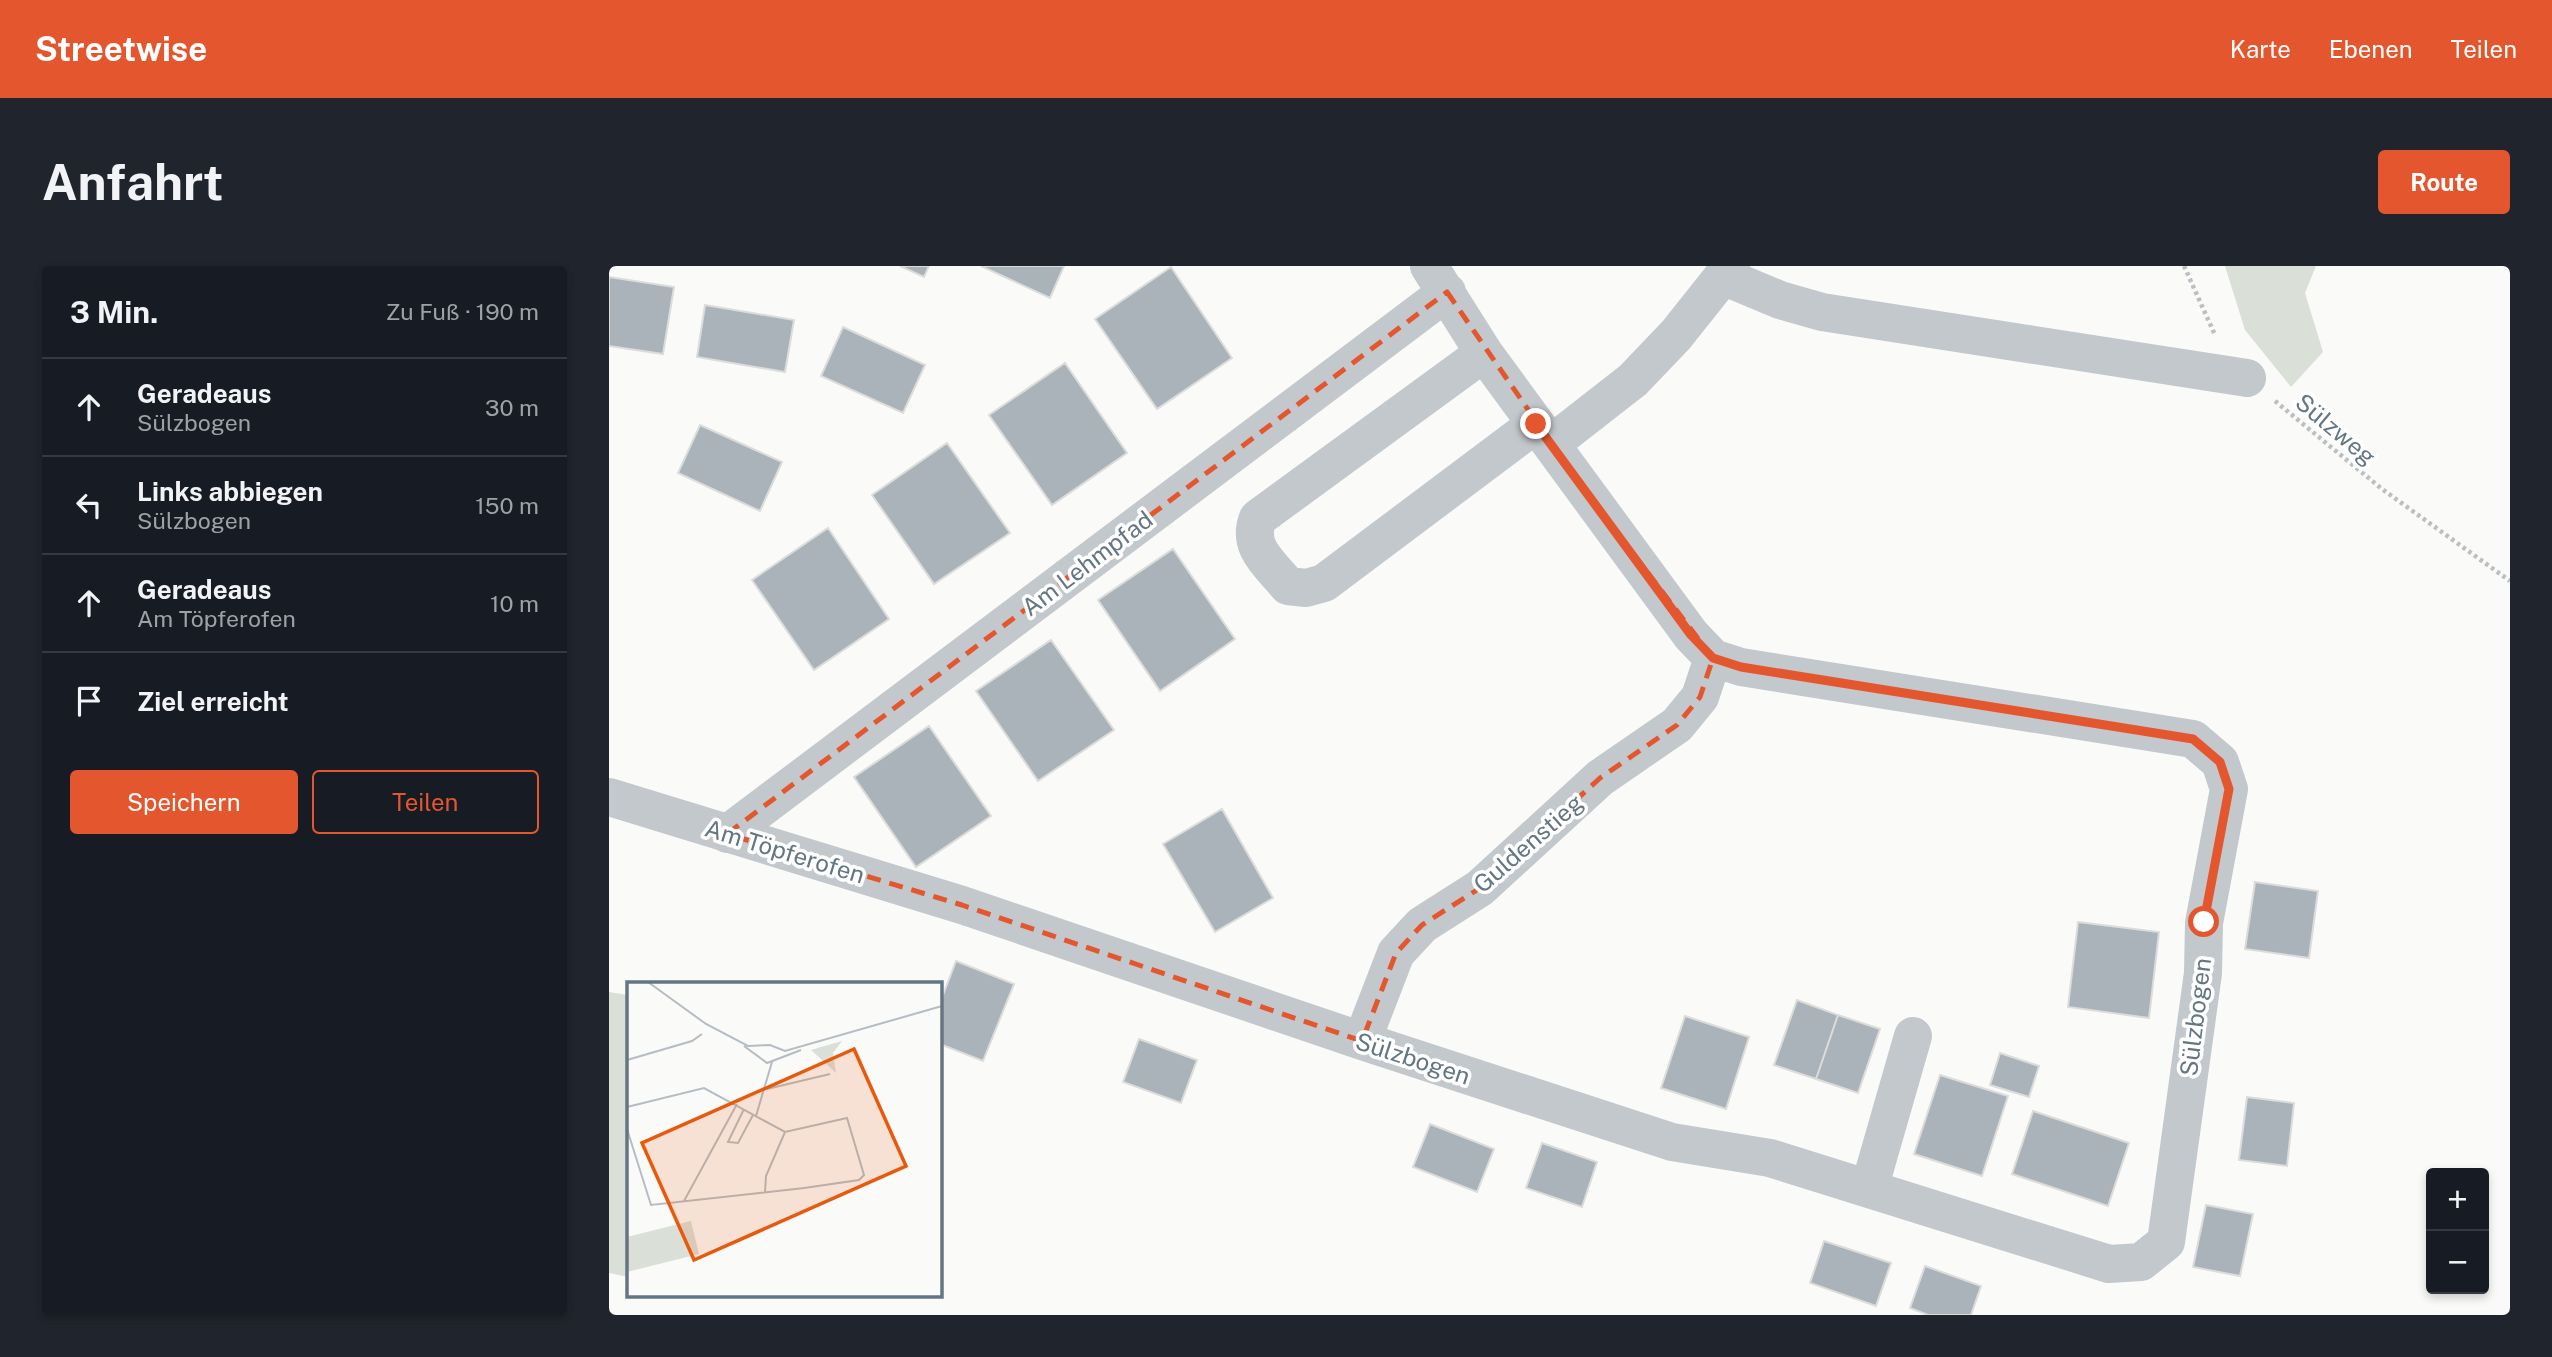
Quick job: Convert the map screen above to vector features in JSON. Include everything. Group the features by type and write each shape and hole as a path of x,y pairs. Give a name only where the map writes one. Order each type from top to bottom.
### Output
{"street":[{"path":"1484,353 1258,518 1253,531 1254,545 1288,586 1306,588 1324,583 1543,434 1633,380 1728,272 1780,300 1822,312 2247,378"},
{"path":"1438,279 1484,353 1691,635 1713,658"},
{"name":"Am Lehmpfad","path":"727,834 1438,279"},
{"name":"Guldenstieg","path":"1362,1041 1396,953 1422,925 1480,888 1600,778 1677,725 1700,697 1713,658"},
{"name":"Sülzbogen","path":"962,905 1362,1041 1672,1142 1770,1158 2109,1265 2141,1262 2166,1242 2203,973 2204,922 2229,789 2220,762 2193,739 1741,667 1713,658"},
{"name":"Am Töpferofen","path":"609,797 962,905"},
{"path":"1869,1189 1913,1036"}],"path":[{"name":"Sülzweg","path":"2184,266 2209,326 2247,378 2382,489 2510,581"}],"highlighted area":[{"path":"1447,292 1578,482 1713,658 1700,697 1677,725 1600,778 1480,888 1422,925 1396,953 1362,1041 962,905 727,834"}],"shaded area":[{"path":"2225,266 2316,266 2305,293 2323,352 2291,387 2245,330"},
{"path":"609,992 627,995 627,1277 609,1273"}],"building":[{"path":"900,266 929,266 924,277"},
{"path":"981,266 1064,266 1050,298"},
{"path":"1171,267 1232,358 1157,409 1095,319"},
{"path":"609,277 674,287 663,354 609,346"},
{"path":"705,305 794,320 785,372 697,357"},
{"path":"843,327 925,365 903,413 821,376"},
{"path":"1065,363 1127,453 1052,505 989,415"},
{"path":"700,425 782,462 760,511 678,473"},
{"path":"947,443 1010,533 934,584 872,495"},
{"path":"828,528 889,619 814,670 752,580"},
{"path":"1173,549 1235,639 1160,691 1098,600"},
{"path":"1051,640 1114,730 1038,781 976,691"},
{"path":"929,726 991,816 916,867 854,777"},
{"path":"1222,809 1273,898 1215,932 1163,844"},
{"path":"2255,882 2318,891 2309,958 2245,949"},
{"path":"2078,922 2159,932 2149,1018 2068,1007"},
{"path":"956,961 1014,984 983,1061 941,1044 941,1000"},
{"path":"1797,1000 1838,1015 1816,1079 1774,1065"},
{"path":"1838,1015 1880,1029 1858,1093 1816,1079"},
{"path":"1685,1016 1749,1037 1726,1109 1661,1088"},
{"path":"1139,1039 1197,1060 1181,1103 1123,1082"},
{"path":"2000,1053 2039,1066 2029,1097 1990,1085"},
{"path":"1940,1075 2008,1096 1982,1176 1914,1154"},
{"path":"2247,1097 2294,1103 2287,1166 2239,1160"},
{"path":"2033,1111 2129,1143 2108,1206 2012,1174"},
{"path":"1430,1124 1494,1149 1477,1192 1413,1167"},
{"path":"1542,1143 1597,1162 1582,1207 1526,1188"},
{"path":"2206,1205 2253,1214 2240,1276 2193,1267"},
{"path":"1824,1241 1891,1263 1876,1306 1810,1283"},
{"path":"1925,1266 1981,1286 1971,1315 1928,1315 1910,1308"}],"route":[{"path":"1536,424 1691,635 1713,658 1741,667 2193,739 2220,762 2229,789 2204,922"}]}
